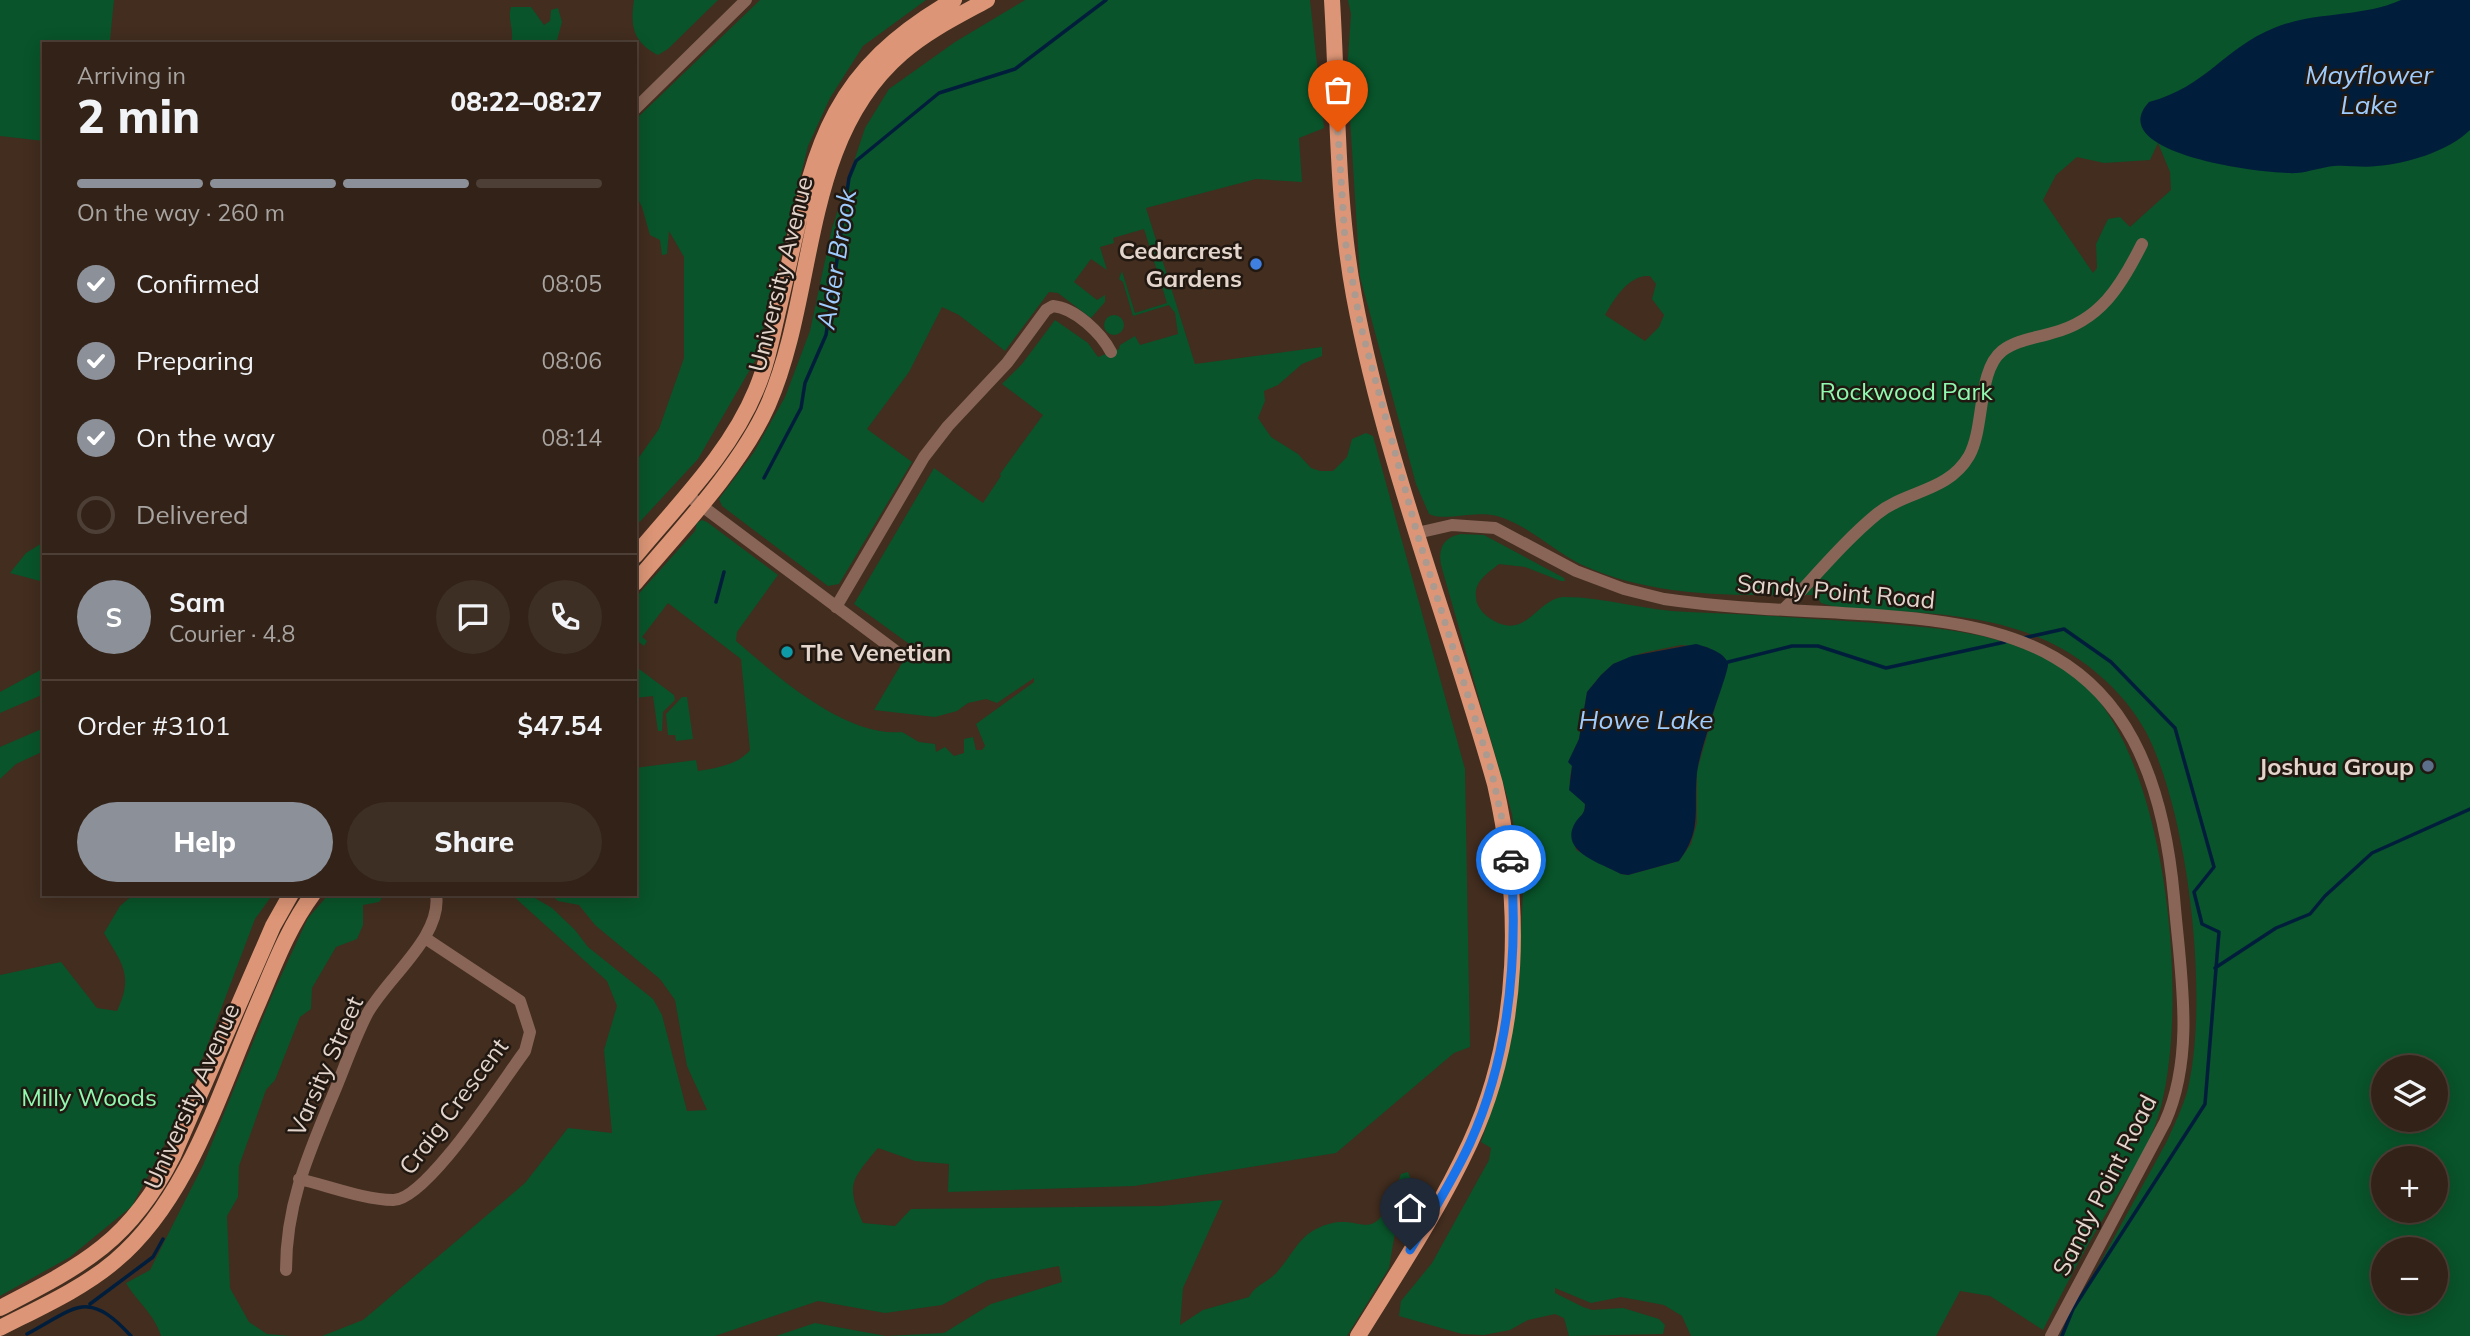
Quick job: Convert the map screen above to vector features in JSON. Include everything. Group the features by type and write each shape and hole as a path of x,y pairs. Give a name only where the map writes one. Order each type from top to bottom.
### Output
{"main road":[{"name":"University Avenue","path":"637,554 729,440 756,392 816,152 835,112 860,75 893,39 954,0"},
{"name":"University Avenue","path":"637,581 751,439 776,386 831,164 845,125 870,87 900,54 932,31 988,0"},
{"path":"1332,0 1343,213 1350,274 1379,404 1501,807 1511,860 1513,953 1499,1051 1475,1132 1448,1185 1359,1336"},
{"name":"University Avenue","path":"0,1308 93,1257 127,1227 149,1200 173,1156 262,951 290,896"},
{"name":"University Avenue","path":"7,1329 96,1276 130,1248 160,1215 182,1178 280,950 312,896"}],"street":[{"path":"637,107 746,0"},
{"path":"1784,610 1878,513 1941,484 1959,469 1974,444 1988,379 1998,355 2011,345 2071,328 2087,320 2118,289 2142,244"},
{"path":"836,607 924,457 948,426 1007,362 1046,310 1053,306 1064,309 1101,336 1111,352"},
{"path":"686,494 901,655"},
{"name":"Sandy Point Road","path":"1417,533 1452,525 1481,524 1511,535 1576,570 1624,589 1686,602 1959,624 2020,638 2060,660 2106,698 2125,724 2148,778 2163,830 2172,883 2182,996 2179,1082 2174,1103 2156,1142 2051,1336"},
{"name":"Varsity Street","path":"286,1270 286,1235 299,1178 365,1019 381,991 425,938 436,915 436,896"},
{"name":"Craig Crescent","path":"299,1178 384,1199 395,1200 411,1195 442,1163 525,1051 530,1032 520,1001 425,938"},
{"path":"0,1308 7,1329"}],"green space":[{"path":"0,0 114,0 110,40 112,42 42,42 42,141 0,136"},
{"path":"634,0 718,0 668,49 658,55 638,39 633,25"},
{"path":"760,0 926,0 863,46 830,98 808,146 755,361 698,459 637,525 637,460 659,429 684,358 684,257 669,231 667,254 662,255 660,240 650,235 637,198 637,118"},
{"path":"1025,0 1310,0 1324,128 1299,138 1302,182 1256,179 1146,208 1195,364 1322,347 1322,356 1302,364 1278,385 1264,391 1265,401 1258,418 1271,437 1298,454 1311,468 1320,471 1333,471 1347,457 1352,439 1366,433 1373,436 1465,769 1470,1047 1454,1053 1336,1153 1134,1186 948,1192 949,1164 915,1161 878,1148 857,1175 854,1200 863,1223 895,1226 911,1209 1161,1206 1223,1200 1183,1288 1180,1325 1203,1310 1249,1297 1278,1271 1303,1238 1316,1229 1332,1223 1374,1223 1382,1216 1391,1200 1401,1174 1408,1172 1411,1180 1408,1205 1396,1227 1389,1268 1347,1336 886,1336 944,1333 991,1304 1062,1282 1059,1266 988,1280 942,1305 885,1313 818,1301 715,1336 322,1336 363,1320 525,1183 568,1128 612,1133 604,1050 617,1006 607,981 513,896 531,896 552,908 588,947 653,999 662,1015 687,1111 707,1110 687,1066 675,1000 660,979 595,925 579,905 558,901 552,896 637,896 637,768 696,760 698,771 733,762 750,750 741,659 668,603 642,637 647,641 644,646 637,641 637,596 695,531 697,523 702,520 707,522 778,575 737,632 736,641 792,687 836,715 880,731 902,732 919,742 935,744 936,752 945,747 954,756 964,753 964,739 973,737 976,750 982,750 985,746 976,724 1034,682 1034,678 997,703 986,699 968,703 957,711 935,717 874,710 912,646 854,604 934,468 983,503 1000,474 1043,415 1002,384 1022,364 1055,320 1088,343 1098,357 1119,349 1120,345 1135,336 1140,345 1178,334 1175,313 1169,305 1133,316 1123,282 1119,279 1122,271 1135,313 1167,303 1144,229 1113,238 1114,243 1100,247 1107,270 1091,259 1074,282 1097,300 1105,295 1105,302 1091,318 1058,293 1049,292 1005,351 959,315 942,307 909,372 867,429 912,462 839,584 828,586 722,506 719,499 754,452 785,397 810,331 832,228 865,128 889,89 955,42"},
{"name":"Rockwood Park","path":"1348,0 2470,0 2470,1336 2060,1336 2167,1141 2187,1092 2194,1054 2195,960 2184,859 2174,811 2161,768 2146,732 2126,703 2101,676 2072,655 2022,631 1987,621 1950,616 1839,607 1821,603 1816,595 1696,593 1638,584 1580,564 1530,531 1497,516 1480,514 1443,517 1429,514 1416,484 1360,277 1347,71 1351,14","holes":["2158,143 2170,172 2171,190 2130,227 2120,217 2108,219 2096,244 2097,268 2093,273 2043,200 2056,175 2077,157 2104,163 2150,160","1642,276 1650,276 1656,284 1652,299 1664,315 1659,327 1645,341 1605,315 1629,283"]},
{"path":"511,7 531,7 544,25 550,21 551,10 558,8 562,22 557,42 511,42"},
{"path":"1114,315 1121,318 1124,325 1121,332 1114,335 1107,332 1104,325 1107,318"},
{"path":"1484,535 1564,578 1565,581 1561,581 1525,567 1499,564 1486,574 1477,586 1477,604 1491,619 1503,625 1522,622 1546,604 1564,597 1672,611 1818,619 1945,630 1999,640 2050,661 2074,676 2106,711 2132,761 2151,821 2164,887 2171,954 2172,1019 2167,1077 2156,1123 2146,1146 2089,1243 2043,1330 1990,1296 1960,1291 1936,1336 1691,1336 1682,1316 1664,1305 1621,1297 1591,1303 1555,1288 1555,1293 1592,1310 1623,1308 1659,1319 1665,1325 1663,1334 1569,1336 1564,1318 1555,1314 1528,1320 1510,1330 1484,1335 1462,1334 1399,1316 1401,1301 1432,1263 1489,1160 1491,1148 1481,1142 1503,1076 1517,1002 1523,894 1512,814 1441,565 1443,545 1455,536","holes":["1681,645 1707,647 1728,662 1697,771 1697,823 1691,844 1679,861 1628,875 1621,874 1576,850 1574,828 1583,814 1585,804 1571,788 1572,766 1569,761 1579,739 1587,692 1613,664 1642,653"]},
{"path":"42,543 42,581 10,573 26,553"},
{"path":"637,667 674,695 675,700 663,712 662,731 658,731 653,696 637,698"},
{"path":"42,669 42,695 0,713 0,692"},
{"path":"682,697 687,697 693,739 676,741 675,735 668,735 666,714"},
{"path":"42,729 42,752 16,764 0,779 0,747"},
{"name":"Milly Woods","path":"132,896 272,896 255,919 183,1110 132,1206 70,1257 0,1296 0,975 61,962 97,1008 117,1011 125,988 124,970 104,933 120,906"},
{"path":"327,896 382,896 379,902 363,905 363,925 357,939 336,947 312,988 311,1009 300,1017 275,1080 266,1090 239,1166 238,1197 227,1216 230,1288 249,1322 267,1334 291,1336 161,1336 150,1314 126,1283 150,1270 203,1165 273,993 308,918"},
{"path":"815,1323 886,1336 776,1336"}],"water":[{"name":"Mayflower Lake","path":"2401,0 2470,0 2470,130 2439,150 2388,165 2334,166 2280,173 2224,165 2167,148 2148,135 2140,120 2149,102 2186,87 2241,46 2274,28 2305,19 2370,10"},
{"name":"Howe Lake","path":"1696,644 1719,653 1726,659 1728,666 1699,760 1696,818 1691,839 1679,861 1628,875 1621,874 1585,856 1572,842 1571,833 1583,813 1585,804 1569,790 1572,766 1568,762 1579,739 1587,692 1613,664 1632,656"}],"waterway":[{"name":"Alder Brook","path":"764,478 801,408 805,383 826,335 849,178 856,161 939,93 1015,69 1106,0"},
{"name":"Alder Brook","path":"716,602 724,572"},
{"path":"2019,639 2064,629 2111,662 2175,728 2214,867 2194,892 2202,924 2219,932 2205,1104 2073,1309 2062,1336"},
{"path":"1728,662 1792,646 1818,646 1886,668 2005,642"},
{"path":"2215,968 2276,928 2310,914 2325,896 2372,853 2470,809"},
{"path":"90,1304 153,1257 163,1239"},
{"name":"Alder Brook","path":"27,1334 70,1311 92,1307 116,1321 131,1336"}],"way so far":[{"path":"1338,132 1345,240 1354,299 1379,404 1491,769 1511,860"}],"place":[{"name":"Cedarcrest Gardens","path":"1256,264"},
{"name":"The Venetian","path":"787,652"},
{"name":"Joshua Group","path":"2428,766"}],"route":[{"path":"1410,1250 1471,1141 1494,1071 1508,1006 1513,953 1511,860"}]}
